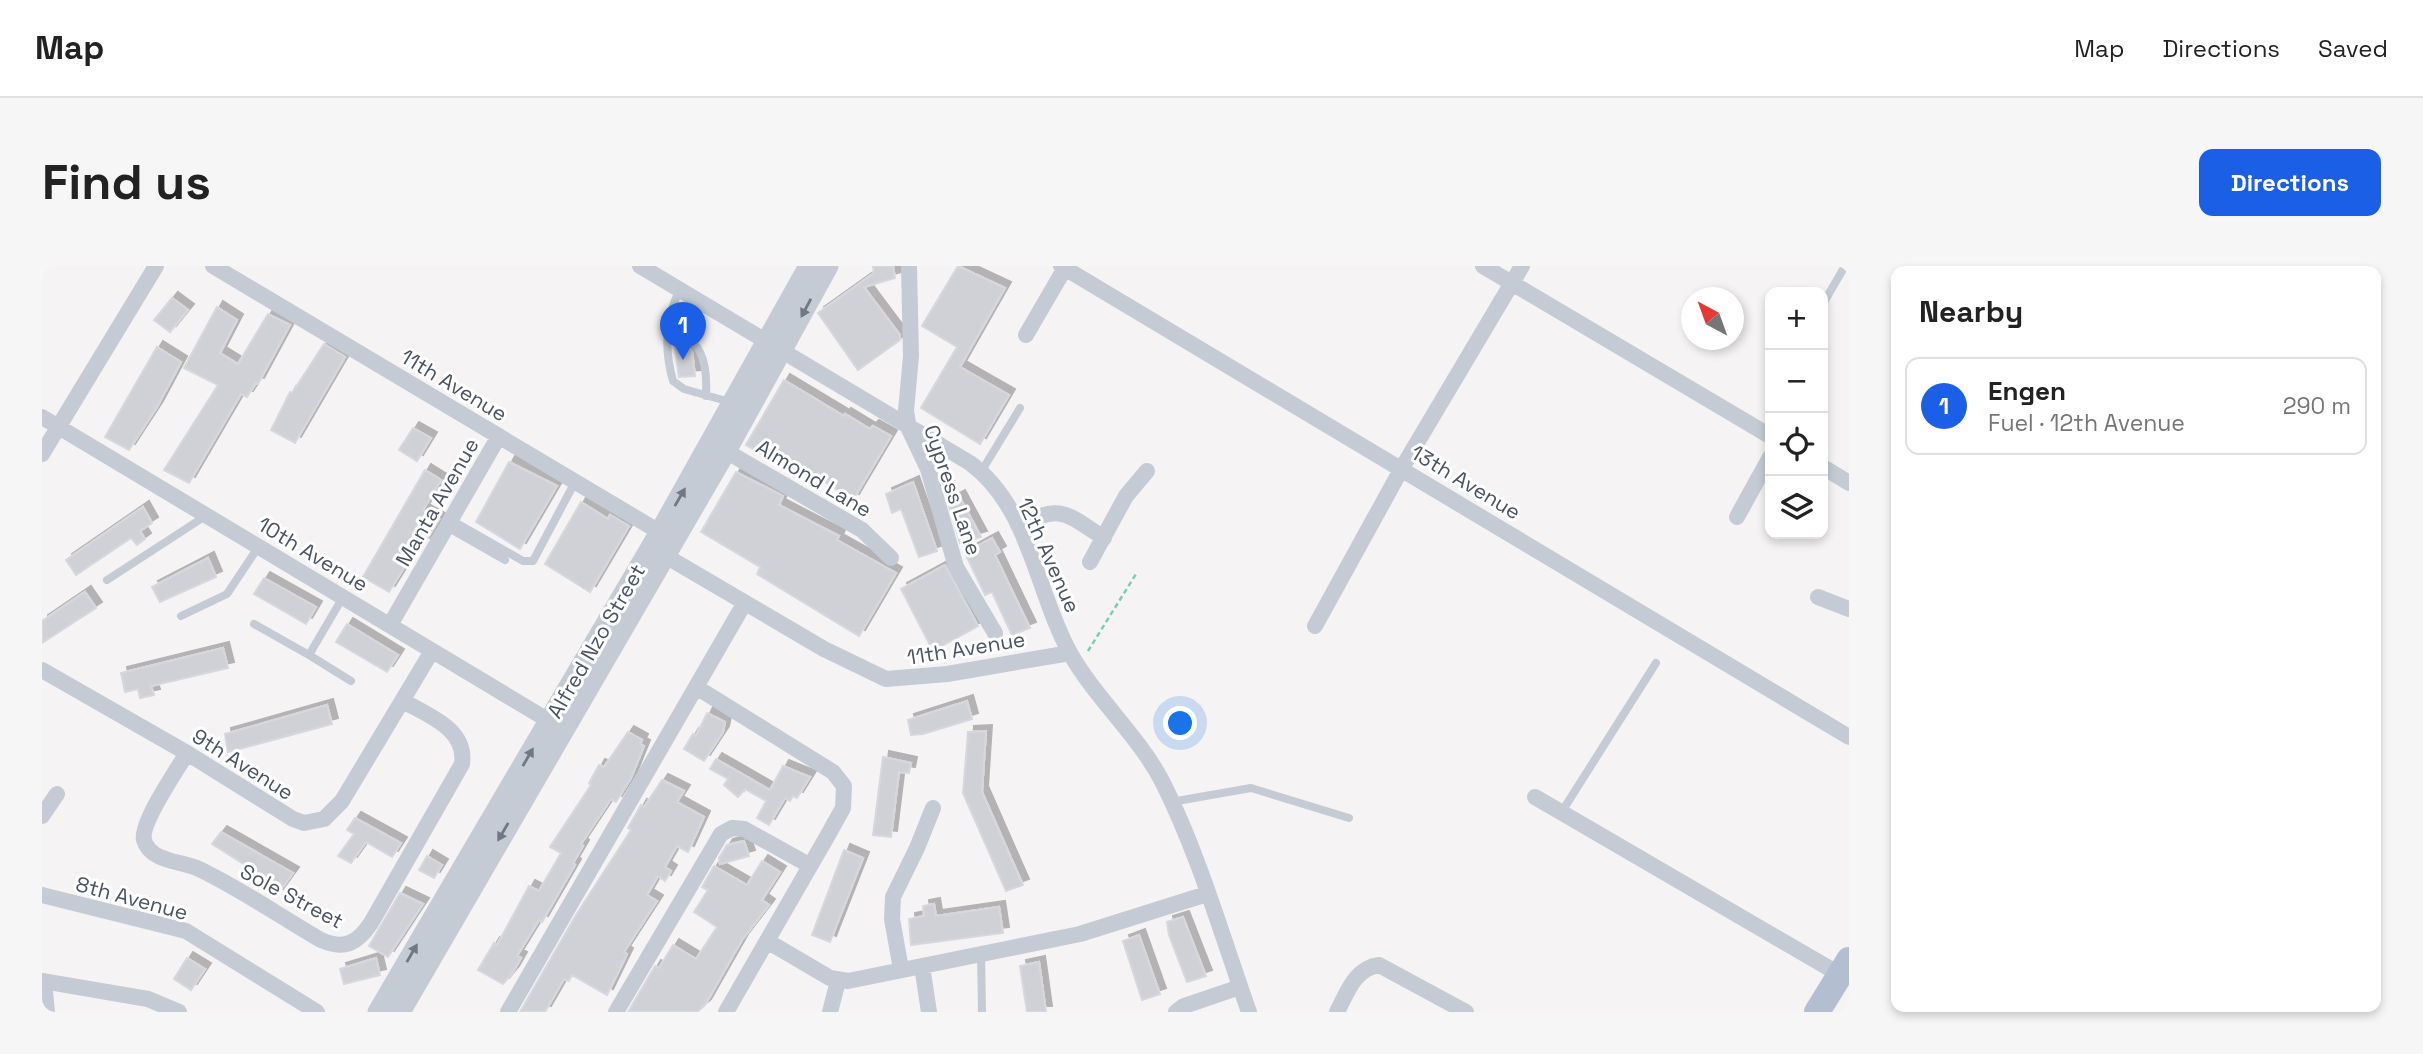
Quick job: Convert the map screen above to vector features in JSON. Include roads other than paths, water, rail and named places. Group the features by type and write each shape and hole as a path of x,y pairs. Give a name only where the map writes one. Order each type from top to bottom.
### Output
{"main road":[{"path":"1818,1012 1844,967"}],"street":[{"path":"42,454 156,266"},
{"name":"11th Avenue","path":"213,266 575,482 744,604 864,671 886,679 1074,659"},
{"name":"12th Avenue","path":"640,266 775,344 981,472 1018,525 1074,659 1155,771 1171,803 1249,1012"},
{"name":"Alfred Nzo Street","path":"378,1012 556,725 663,544 775,344 809,266"},
{"name":"Alfred Nzo Street","path":"775,344 828,266"},
{"name":"Cypress Lane","path":"909,266 911,356 906,411 909,429 928,469 956,567 995,633"},
{"path":"1483,266 1765,433"},
{"path":"1315,626 1402,468 1522,266"},
{"path":"1026,335 1063,267"},
{"name":"13th Avenue","path":"1063,267 1849,737"},
{"name":"10th Avenue","path":"42,417 556,725"},
{"name":"Manta Avenue","path":"390,625 499,436"},
{"name":"Almond Lane","path":"719,447 862,530 891,558"},
{"path":"1737,517 1765,466"},
{"path":"1828,470 1849,483"},
{"path":"1090,562 1126,496 1147,471"},
{"path":"1018,525 1042,514 1060,512 1104,538"},
{"path":"1818,597 1849,609"},
{"path":"508,1012 744,604"},
{"name":"9th Avenue","path":"42,670 187,753 282,814 304,823 324,819 342,801 432,651"},
{"path":"696,687 840,778 844,786 843,808 726,1012"},
{"name":"Sole Street","path":"187,753 147,823 144,836 148,847 167,860 198,868 321,940 331,944 349,945 363,934 371,923 462,764 460,744 450,730 403,701"},
{"name":"Alfred Nzo Street","path":"400,1012 556,725"},
{"path":"42,816 57,794"},
{"path":"1535,797 1844,967"},
{"path":"901,969 892,919 892,897 918,848 933,808"},
{"path":"616,1012 721,834 732,828 744,829 809,865"},
{"path":"767,941 838,981 1115,925 1207,894"},
{"name":"8th Avenue","path":"42,895 186,931 317,1012"},
{"path":"922,965 929,1012"},
{"path":"1337,1012 1359,975 1365,969 1379,965 1466,1012"},
{"path":"47,1012 43,981 148,999 179,1012"},
{"path":"830,1012 838,981"},
{"path":"1177,1012 1184,1006 1240,987"}],"lane":[{"path":"1828,295 1845,266"},
{"path":"680,289 670,308 668,324 667,347 673,381 684,389 741,407"},
{"path":"668,324 697,345 707,379 706,396"},
{"path":"981,472 1020,408"},
{"path":"449,524 523,561 533,561 575,482"},
{"path":"107,580 206,515"},
{"path":"449,524 505,561"},
{"path":"181,616 227,594 259,546"},
{"path":"309,655 343,597"},
{"path":"254,624 351,681"},
{"path":"1562,813 1656,663"},
{"path":"1171,803 1251,788 1349,818"},
{"path":"981,953 982,1012"}],"place":[{"name":"Engen","path":"683,360"}]}
